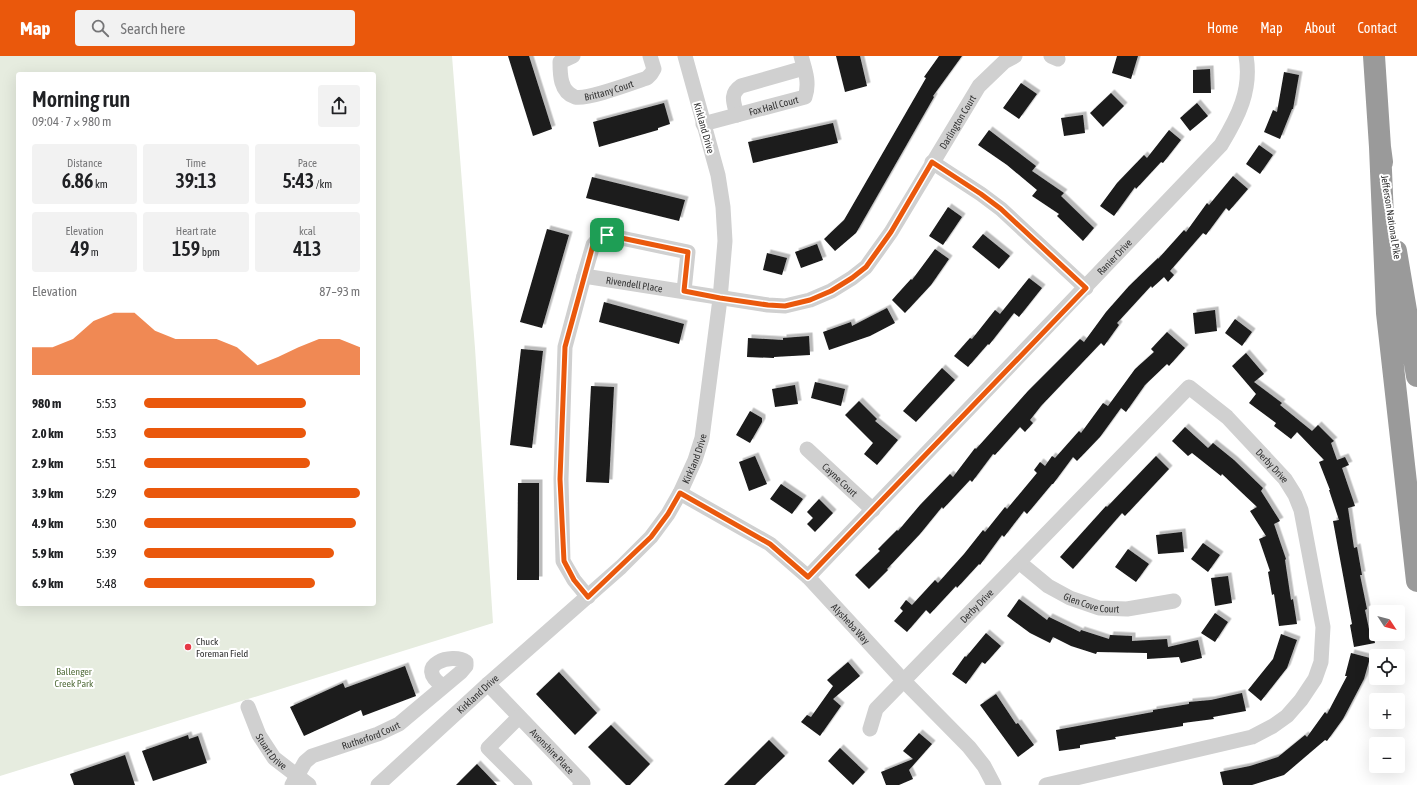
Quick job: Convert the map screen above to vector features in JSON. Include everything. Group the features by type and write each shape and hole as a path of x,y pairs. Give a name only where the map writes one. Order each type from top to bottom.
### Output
{"highway":[{"name":"Jefferson National Pike","path":"1374,56 1380,147 1417,376"},
{"path":"1380,147 1387,313 1417,581"}],"street":[{"name":"Brittany Court","path":"573,56 560,62 560,70 563,87 575,97 590,96 647,78 654,69 650,56"},
{"name":"Kirkland Drive","path":"378,785 488,684 588,597 651,537 668,514 680,493 695,460 702,438 720,298 725,241 723,207 718,175 685,56"},
{"name":"Darlington Court","path":"720,298 785,306 810,300 831,291 866,267 880,249 979,86 1004,62 1015,56"},
{"name":"Ranier Drive","path":"808,577 1086,288 1221,145 1237,118 1244,98 1248,75 1246,56"},
{"name":"Fox Hall Court","path":"703,124 737,115 804,97 807,91 806,76 802,62 736,89 733,94 733,99 737,115"},
{"path":"932,162 1001,209 1086,288"},
{"path":"588,597 574,580 564,561 560,479 565,347 593,245 599,238 607,235 688,252 684,291"},
{"name":"Rivendell Place","path":"584,276 720,298"},
{"name":"Derby Drive","path":"870,730 876,709 1189,387 1227,418 1285,479 1295,495 1301,510 1323,627 1320,662 1315,679 1301,700 1287,716 1273,726 1252,737 1046,785"},
{"name":"Cayne Court","path":"807,449 873,510"},
{"name":"Alysheba Way","path":"680,493 770,544 808,577 903,680 969,747 984,766 994,785"},
{"name":"Glen Cove Court","path":"1019,562 1048,586 1070,598 1099,608 1127,609 1174,601"},
{"name":"Avonshire Place","path":"488,684 583,783 580,785"},
{"name":"Rutherford Court","path":"300,782 305,762 312,756 378,734 399,724 442,686"},
{"name":"Stuart Drive","path":"248,707 259,735 274,758 300,782"},
{"path":"519,717 488,748 525,785"}],"green space":[{"name":"Ballenger Creek Park","path":"0,56 452,56 475,348 493,623 0,776"}],"building":[{"path":"508,56 529,56 552,129 533,136"},
{"path":"836,56 860,56 867,86 845,92"},
{"path":"939,56 962,56 933,96 934,97 856,233 835,251 824,239 844,220 926,78 924,77"},
{"path":"1117,56 1138,56 1131,79 1112,73"},
{"path":"1210,69 1211,93 1193,93 1193,70"},
{"path":"1284,72 1299,75 1293,109 1280,139 1264,132 1273,110 1277,112"},
{"path":"1021,83 1037,94 1019,119 1003,108"},
{"path":"1111,93 1124,106 1103,127 1090,113"},
{"path":"664,103 670,124 658,128 658,130 599,147 593,122"},
{"path":"1197,103 1208,116 1190,131 1180,118"},
{"path":"1083,115 1085,133 1064,136 1061,118"},
{"path":"833,123 838,143 753,163 748,142"},
{"path":"989,130 1036,166 1032,171 1064,193 1061,196 1094,228 1083,241 1057,216 1059,214 1032,196 1037,190 1007,165 978,145"},
{"path":"1169,130 1181,140 1163,163 1161,162 1136,189 1135,187 1114,216 1100,206 1117,183 1144,155 1147,158"},
{"path":"1259,145 1273,155 1260,174 1246,164"},
{"path":"1233,176 1248,189 1229,211 1226,208 1206,235 1203,233 1170,271 1174,275 1168,282 1164,277 1152,288 1151,286 1117,323 1119,325 1104,346 1101,343 1041,406 1030,420 1033,423 1025,432 1020,427 995,455 993,454 972,482 970,480 943,509 942,507 920,534 887,569 888,570 869,589 855,575 880,551 878,549 897,530 898,531 920,505 950,474 953,477 975,448 976,449 1028,391 1080,339 1084,342 1106,312 1129,286 1158,259 1184,230 1186,232 1207,203 1209,205"},
{"path":"592,177 685,200 679,221 586,198"},
{"path":"948,207 962,217 943,245 929,236"},
{"path":"547,229 569,235 542,328 520,322"},
{"path":"983,234 1010,256 999,269 972,247"},
{"path":"817,244 823,260 801,268 795,252"},
{"path":"935,249 949,259 931,285 905,313 892,300 911,279 912,280"},
{"path":"767,253 787,258 782,275 763,270"},
{"path":"1029,278 1042,288 1019,317 1014,313 989,345 988,344 968,367 954,356 970,338 972,339 995,310 1000,314"},
{"path":"604,302 684,324 679,344 599,322"},
{"path":"887,308 895,323 870,336 829,350 823,332 851,322 852,326"},
{"path":"1215,310 1217,331 1195,334 1193,313"},
{"path":"1235,319 1252,332 1242,346 1225,333"},
{"path":"1167,332 1185,348 1169,366 1167,364 1145,385 1126,412 1121,408 1100,437 1077,461 1073,457 1053,484 1027,514 1024,511 1004,537 1002,535 980,565 979,564 957,588 956,586 930,614 926,610 907,632 894,621 903,611 900,608 906,600 912,605 935,580 938,583 983,530 985,532 1005,507 1007,509 1037,473 1034,470 1040,462 1045,466 1052,456 1055,458 1079,431 1081,433 1103,403 1108,406 1135,369 1154,352 1151,349"},
{"path":"809,336 810,355 774,358 747,357 748,338 783,340 783,338"},
{"path":"521,349 543,351 532,448 510,445"},
{"path":"1246,353 1264,374 1254,382 1282,403 1280,405 1312,431 1318,425 1334,441 1331,443 1337,460 1345,457 1349,465 1342,468 1355,506 1348,508 1354,548 1357,547 1362,575 1360,575 1367,609 1365,610 1369,629 1369,641 1375,641 1375,643 1354,647 1350,625 1352,624 1333,521 1339,520 1330,490 1319,462 1324,460 1297,432 1291,439 1274,426 1276,423 1249,403 1256,394 1232,366"},
{"path":"942,368 955,380 916,422 903,411"},
{"path":"815,382 845,389 841,406 811,398"},
{"path":"795,385 798,404 775,407 772,389"},
{"path":"591,386 614,387 609,483 586,482"},
{"path":"859,401 877,419 875,421 898,440 877,465 864,454 873,443 845,415"},
{"path":"750,411 762,418 762,422 750,443 736,435"},
{"path":"1185,427 1208,448 1213,443 1234,460 1263,488 1261,491 1280,521 1274,524 1286,559 1291,600 1293,599 1297,624 1279,626 1274,594 1272,595 1268,572 1270,571 1259,539 1266,536 1250,511 1257,507 1222,474 1221,476 1192,453 1188,456 1172,441"},
{"path":"755,456 767,484 749,491 739,462"},
{"path":"1156,456 1169,469 1125,516 1122,513 1073,569 1060,557 1106,506 1107,507"},
{"path":"518,483 539,483 539,580 517,580"},
{"path":"781,484 803,499 792,514 770,499"},
{"path":"819,499 833,513 815,532 807,524 813,518 807,512"},
{"path":"1182,532 1184,552 1158,554 1156,535"},
{"path":"1203,543 1220,555 1208,572 1191,559"},
{"path":"1128,549 1149,564 1136,582 1115,567"},
{"path":"1228,576 1232,603 1215,606 1211,578"},
{"path":"1019,599 1047,620 1049,617 1080,632 1081,630 1109,639 1110,635 1132,636 1132,641 1167,639 1168,647 1198,640 1202,658 1181,663 1179,657 1147,659 1147,653 1097,652 1096,654 1071,646 1053,637 1050,643 1030,633 1007,616"},
{"path":"1215,613 1228,622 1215,642 1201,633"},
{"path":"986,633 1001,646 985,664 982,662 966,684 952,674 965,656 966,657"},
{"path":"1281,634 1297,640 1287,668 1261,701 1248,690 1273,659"},
{"path":"1351,653 1369,658 1364,679 1343,719 1327,741 1325,740 1284,775 1252,785 1223,785 1220,772 1250,766 1278,757 1305,735 1307,737 1325,712 1327,714 1347,676 1345,676"},
{"path":"848,662 860,676 833,699 841,706 820,736 801,722 807,715 811,717 833,686 827,680"},
{"path":"405,666 416,696 363,716 361,710 304,736 290,707 343,683 345,688"},
{"path":"559,672 597,713 575,735 536,694"},
{"path":"1242,693 1246,711 1213,717 1214,719 1183,723 1183,726 1115,737 1116,739 1080,745 1080,748 1059,751 1056,730 1153,712 1153,710 1189,704 1189,702 1211,700"},
{"path":"996,694 1016,724 1018,723 1034,745 1018,757 980,705"},
{"path":"611,725 650,764 630,785 626,785 588,747"},
{"path":"919,733 932,744 909,770 913,779 899,785 886,785 881,772 913,759 903,751"},
{"path":"188,735 189,739 198,736 207,763 153,781 142,751"},
{"path":"769,740 785,756 755,785 724,785"},
{"path":"840,748 865,772 853,785 828,761"},
{"path":"125,755 135,785 74,785 70,774"},
{"path":"477,764 497,785 456,785"}],"place":[{"name":"Chuck Foreman Field","path":"188,647"}],"route":[{"path":"932,162 1001,209 1086,288 808,577 787,557 770,544 680,493 668,514 651,537 588,597 574,580 564,561 560,479 565,347 593,245 599,238 607,235 688,252 684,291 720,298 785,306 810,300 831,291 866,267 891,232 932,162"}]}
